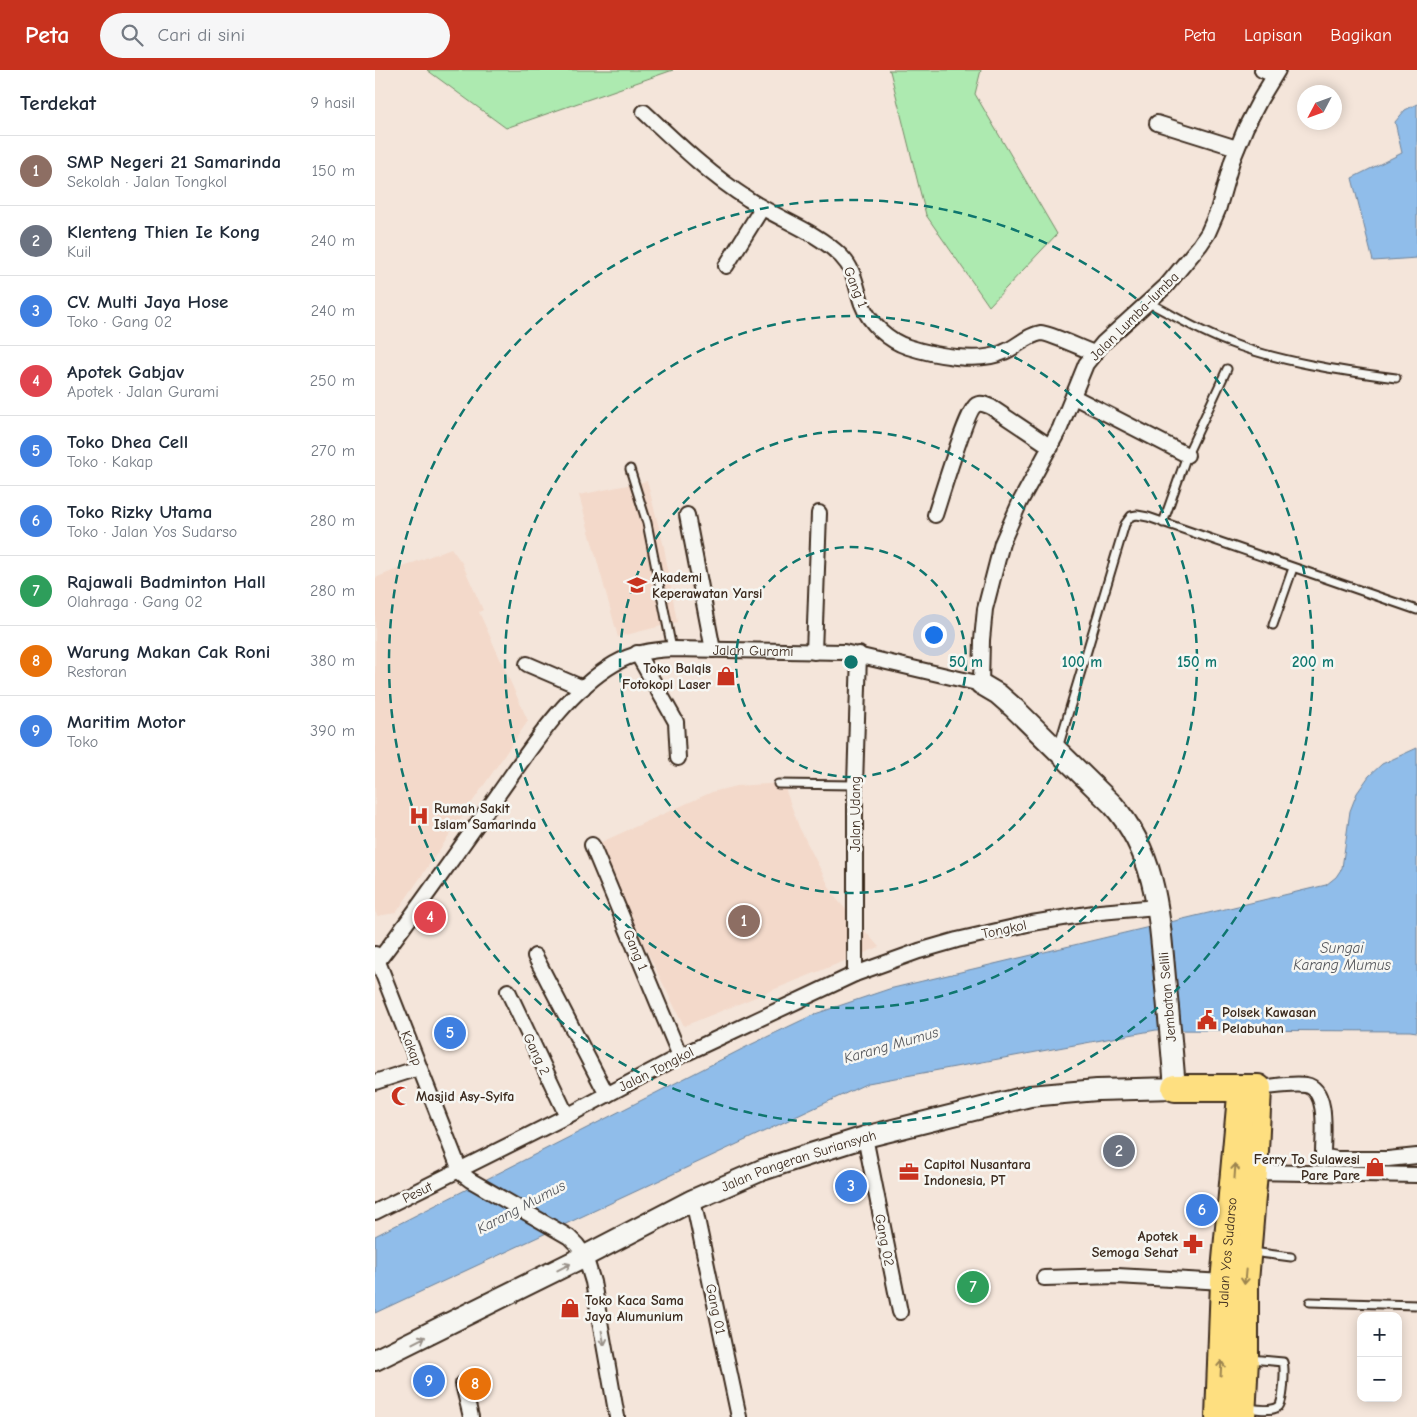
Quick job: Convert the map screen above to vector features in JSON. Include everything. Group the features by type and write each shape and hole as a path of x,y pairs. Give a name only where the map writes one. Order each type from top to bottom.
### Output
{"highway":[{"name":"Jalan Pangeran Suriansyah","path":"1175,1088 1250,1088"},
{"name":"Jalan Yos Sudarso","path":"1234,1414 1245,1359 1245,1282 1254,1172 1250,1088"},
{"name":"Jalan Yos Sudarso","path":"1234,1414 1224,1282 1250,1088"}],"main road":[{"name":"Jalan Gurami","path":"981,684 1006,700 1113,805 1132,829 1145,857 1151,876 1158,914"},
{"name":"Jembatan Selili","path":"1158,914 1175,1088"},
{"name":"Jalan Pangeran Suriansyah","path":"375,1360 693,1200 762,1170 832,1146 1030,1096 1097,1090 1175,1088"}],"street":[{"name":"Jalan Lumba-lumba","path":"981,684 985,610 1000,550 1020,502 1051,447 1074,397 1082,373 1093,353 1149,303 1178,273 1208,233 1218,210 1237,148 1271,72"},
{"name":"Gang 1","path":"644,112 726,184 762,208 808,233 840,255 850,268 862,305 869,318 879,328 906,347 937,354 988,358 1011,349 1030,336 1043,333 1093,353"},
{"path":"1157,123 1237,148"},
{"path":"726,266 762,208"},
{"path":"1074,397 1187,455"},
{"path":"935,515 965,428 976,405 982,404 991,407 1051,447"},
{"path":"814,652 819,513"},
{"path":"687,515 713,650"},
{"name":"Jalan Gurami","path":"376,959 559,713 583,688 613,665 637,653 673,649 844,652 981,684"},
{"path":"637,653 676,722 678,758"},
{"name":"Jalan Udang","path":"855,974 855,785 859,654"},
{"path":"527,664 583,688"},
{"name":"Gang 1","path":"592,845 680,1056"},
{"name":"Tongkol","path":"855,974 919,951 957,940 1032,923 1100,912 1158,914"},
{"path":"535,956 607,1095"},
{"name":"Kakap","path":"376,959 419,1068 465,1176"},
{"name":"Jalan Tongkol","path":"465,1176 567,1116 680,1056 855,974"},
{"name":"Gang 2","path":"508,991 567,1116"},
{"path":"375,1082 419,1068"},
{"path":"1250,1088 1301,1085 1312,1088 1322,1103 1323,1153 1326,1157 1337,1159 1389,1159 1417,1156"},
{"name":"Gang 02","path":"865,1137 900,1312"},
{"path":"1254,1172 1417,1175"},
{"path":"465,1176 569,1237 585,1256 595,1292 617,1417"},
{"name":"Pesut","path":"375,1212 465,1176"},
{"name":"Gang 01","path":"693,1200 739,1417"},
{"path":"1044,1278 1117,1276 1224,1282"},
{"path":"463,1384 471,1417"}],"lane":[{"path":"1149,303 1228,343 1311,364 1396,378"},
{"path":"1163,523 1187,455 1227,369"},
{"path":"630,469 647,523 673,649"},
{"path":"1058,750 1127,520 1131,516 1137,515 1163,523 1417,610"},
{"path":"1273,625 1293,568"},
{"path":"778,784 855,785"},
{"path":"1248,1251 1291,1257"},
{"path":"1310,1302 1417,1305"},
{"path":"1234,1414 1279,1407 1282,1404 1284,1365 1282,1361 1245,1359"}],"shaded area":[{"name":"Akademi Keperawatan Yarsi","path":"647,481 664,547 677,622 618,637 579,495"},
{"name":"Rumah Sakit Islam Samarinda","path":"451,548 462,563 483,610 479,612 528,721 396,913 377,916 375,911 375,578"},
{"path":"783,783 799,827 834,896 879,947 684,1026 614,885 597,844 712,792 736,786"}],"green space":[{"path":"427,70 673,70 506,128"},
{"path":"888,70 981,70 975,94 1057,234 989,306 926,215 890,71"}],"water":[{"path":"1417,104 1417,258 1373,261 1352,178 1402,153 1395,122 1405,110"},
{"name":"Sungai Karang Mumus","path":"1417,748 1417,1032 1156,1030 868,1083 375,1313 375,1236 750,1045 815,1014 889,989 1326,885 1336,877 1342,868 1350,811 1357,793 1369,776 1382,764"}],"place":[{"name":"Akademi Keperawatan Yarsi","path":"637,585"},
{"name":"Toko Balqis Fotokopi Laser","path":"726,676"},
{"name":"Rumah Sakit Islam Samarinda","path":"419,816"},
{"name":"Apotek Gabjav","path":"430,917"},
{"name":"SMP Negeri 21 Samarinda","path":"744,921"},
{"name":"Polsek Kawasan Pelabuhan","path":"1207,1020"},
{"name":"Toko Dhea Cell","path":"450,1033"},
{"name":"Masjid Asy-Syifa","path":"401,1096"},
{"name":"Klenteng Thien Ie Kong","path":"1119,1151"},
{"name":"Ferry To Sulawesi Pare Pare","path":"1375,1167"},
{"name":"Capitol Nusantara Indonesia, PT","path":"909,1172"},
{"name":"CV. Multi Jaya Hose","path":"851,1186"},
{"name":"Toko Rizky Utama","path":"1202,1210"},
{"name":"Apotek Semoga Sehat","path":"1193,1244"},
{"name":"Rajawali Badminton Hall","path":"973,1287"},
{"name":"Toko Kaca Sama Jaya Alumunium","path":"570,1308"},
{"name":"Maritim Motor","path":"429,1381"},
{"name":"Warung Makan Cak Roni","path":"475,1384"}],"water label":[{"name":"Karang Mumus","path":"891,1045"},
{"name":"Karang Mumus","path":"521,1207"}]}
